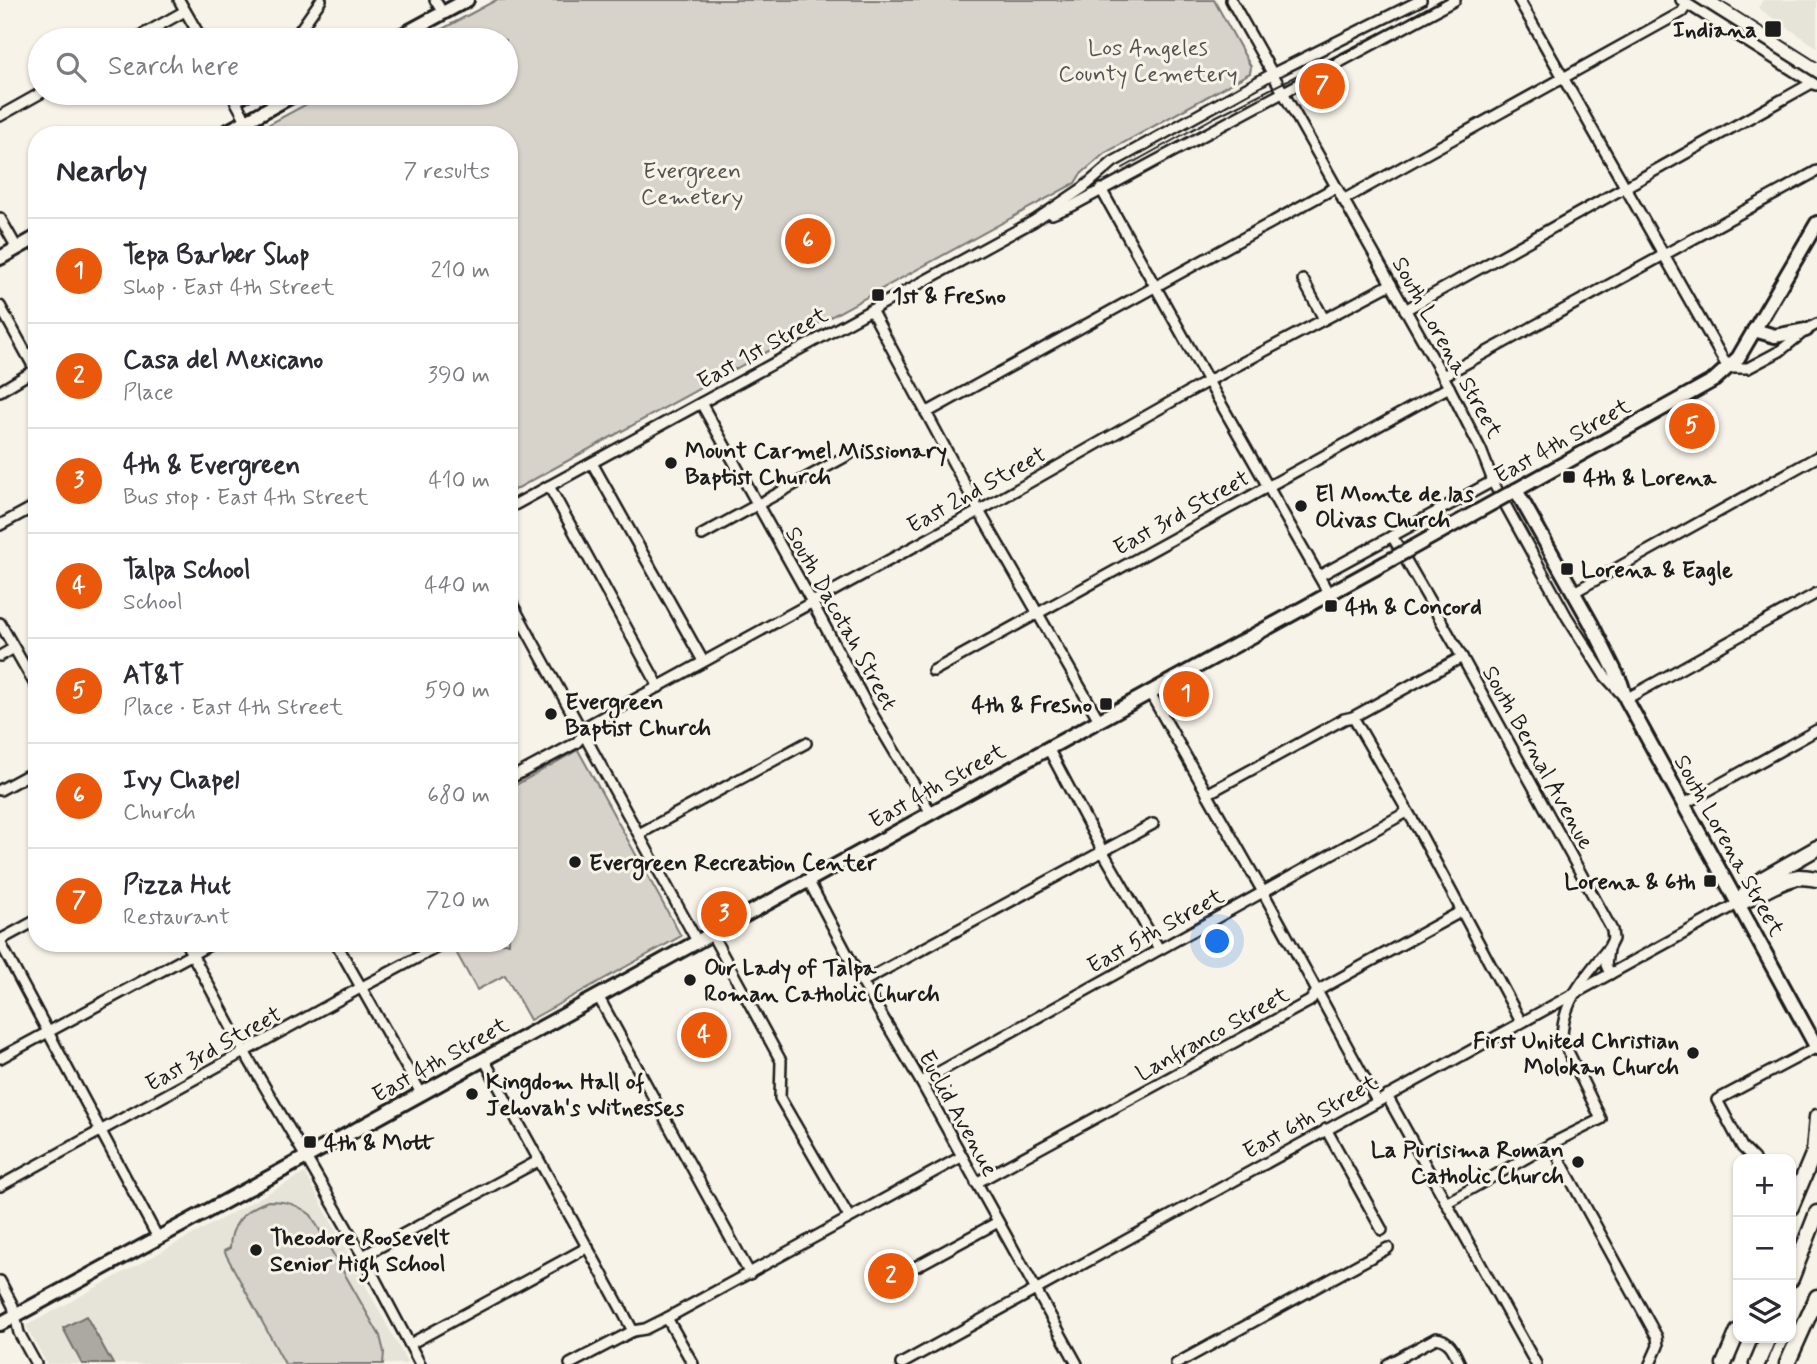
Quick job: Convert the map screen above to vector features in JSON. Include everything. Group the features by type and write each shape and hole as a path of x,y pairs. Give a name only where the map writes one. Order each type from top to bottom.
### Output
{"highway":[{"path":"1738,903 1752,885 1817,848"},
{"path":"1738,903 1758,896 1783,882 1801,877 1817,879"},
{"path":"1796,1195 1816,1148 1817,1117"},
{"path":"1796,1266 1817,1213"},
{"path":"1787,1364 1817,1297"},
{"path":"1724,1364 1733,1343"},
{"path":"1757,1364 1766,1343"}],"main road":[{"path":"415,28 467,0"},
{"path":"237,126 275,105"},
{"path":"1728,368 1738,358 1817,223"},
{"path":"0,258 28,242"},
{"path":"1754,330 1775,336 1811,327"},
{"name":"East 4th Street","path":"0,1324 1329,594 1714,380 1728,368"},
{"name":"South Lorena Street","path":"1511,493 1574,592 1621,683 1626,699 1817,1047"}],"street":[{"path":"179,0 195,28"},
{"path":"301,28 321,0"},
{"path":"435,0 443,13"},
{"name":"South Lorena Street","path":"1231,0 1449,387 1482,450 1493,481 1567,617 1605,675 1626,699"},
{"name":"East 1st Street","path":"1034,221 1072,206 1280,88 1455,0"},
{"path":"1518,0 1728,368"},
{"name":"East 1st Street","path":"518,503 1034,221 1083,188 1113,162 1272,74 1414,2"},
{"path":"1343,200 1682,12 1684,2 1815,84 1405,310"},
{"path":"155,28 185,11"},
{"path":"0,116 28,100"},
{"path":"238,105 249,126"},
{"path":"1443,376 1817,171"},
{"path":"926,413 1336,187"},
{"path":"1101,189 1329,594"},
{"path":"0,218 17,248"},
{"path":"1303,280 1324,320"},
{"name":"East 2nd Street","path":"518,774 576,743 583,731 703,661 1208,381 1391,284"},
{"path":"0,306 28,357"},
{"path":"871,310 979,510 1099,720"},
{"name":"East 4th Street","path":"1728,368 1748,368 1780,351 1811,327"},
{"path":"0,391 28,376"},
{"name":"East 3rd Street","path":"933,671 1449,387"},
{"name":"South Dacotah Street","path":"701,403 868,707 931,813"},
{"path":"702,535 850,454"},
{"path":"1574,592 1817,457"},
{"path":"592,463 703,661"},
{"name":"East 4th Street","path":"1319,576 1493,481"},
{"path":"550,486 659,687"},
{"path":"0,525 28,510"},
{"name":"South Bernal Avenue","path":"1392,536 1462,657 1612,930 1613,939 1606,965 1610,974"},
{"path":"1626,699 1817,593"},
{"path":"518,614 698,941"},
{"path":"0,623 28,672"},
{"path":"0,656 14,648"},
{"path":"1207,794 1462,657"},
{"path":"1150,693 1377,1101"},
{"path":"1353,717 1521,1022"},
{"path":"1684,804 1817,730"},
{"path":"639,834 807,743"},
{"path":"1048,748 1103,852 1159,949"},
{"path":"0,790 28,775"},
{"name":"East 5th Street","path":"921,1082 1407,812"},
{"path":"863,982 1153,824"},
{"name":"Euclid Avenue","path":"808,880 1077,1364"},
{"name":"East 6th Street","path":"901,1364 912,1361 1326,1129 1738,903"},
{"name":"Lanfranco Street","path":"976,1183 1310,1001 1317,991 1462,911"},
{"path":"28,925 0,941 158,1238"},
{"path":"711,933 781,1061 780,1098 849,1217"},
{"path":"1446,1203 1601,1119 1562,1039 1562,1028 1573,994 1609,947"},
{"path":"0,1058 196,952"},
{"path":"342,952 421,1093"},
{"name":"East 3rd Street","path":"0,1186 428,952"},
{"path":"192,954 244,1053 363,1256 420,1364"},
{"path":"598,996 750,1274"},
{"path":"1749,1154 1742,1147 1717,1100 1817,1047"},
{"path":"484,1059 633,1331"},
{"path":"1387,1096 1536,1364"},
{"path":"1326,1129 1382,1230"},
{"path":"1551,1144 1657,1337 1658,1346 1652,1360"},
{"path":"570,1364 633,1331 645,1329 667,1318 961,1157"},
{"path":"363,1256 538,1161"},
{"path":"917,1266 998,1222"},
{"path":"410,1344 588,1247"},
{"path":"1176,1364 1388,1248"},
{"path":"0,1281 9,1296 19,1333 36,1364"},
{"path":"667,1318 693,1364"},
{"path":"1388,1364 1436,1338 1450,1343 1460,1364"}],"shaded area":[{"path":"1763,0 1817,0 1817,47 1758,8"},
{"name":"Theodore Roosevelt Senior High School","path":"305,1173 408,1364 47,1364 26,1326"},
{"path":"86,1316 113,1364 82,1364 63,1328"}],"green space":[{"name":"Evergreen Cemetery","path":"496,0 1214,0 1251,67 1250,73 1105,153 1080,175 1075,183 518,488 518,126 266,126 305,105 518,105 518,28 444,28"},
{"name":"Evergreen Recreation Center","path":"578,750 681,936 530,1020 505,975 477,990 456,952 518,952 518,784"},
{"path":"268,1201 291,1204 311,1215 380,1336 384,1352 383,1364 285,1364 224,1251 230,1248 233,1232 241,1218"}],"tram line":[{"path":"1123,168 1215,117 1441,0"},
{"path":"1719,0 1817,62"}],"place":[{"name":"Indiana","path":"1773,29"},
{"name":"Pizza Hut","path":"1322,86"},
{"name":"Ivy Chapel","path":"808,241"},
{"name":"1st & Fresno","path":"878,295"},
{"name":"AT&T","path":"1692,426"},
{"name":"Mount Carmel Missionary Baptist Church","path":"671,463"},
{"name":"4th & Lorena","path":"1569,477"},
{"name":"El Monte de las Olivas Church","path":"1301,506"},
{"name":"Lorena & Eagle","path":"1567,569"},
{"name":"4th & Concord","path":"1331,606"},
{"name":"Tepa Barber Shop","path":"1186,694"},
{"name":"4th & Fresno","path":"1106,704"},
{"name":"Evergreen Baptist Church","path":"551,714"},
{"name":"Evergreen Recreation Center","path":"575,862"},
{"name":"Lorena & 6th","path":"1710,881"},
{"name":"4th & Evergreen","path":"724,914"},
{"name":"Our Lady of Talpa Roman Catholic Church","path":"690,980"},
{"name":"Talpa School","path":"704,1035"},
{"name":"First United Christian Molokan Church","path":"1693,1053"},
{"name":"Kingdom Hall of Jehovah's Witnesses","path":"472,1094"},
{"name":"4th & Mott","path":"310,1142"},
{"name":"La Purisima Roman Catholic Church","path":"1578,1162"},
{"name":"Theodore Roosevelt Senior High School","path":"256,1250"},
{"name":"Casa del Mexicano","path":"891,1276"}],"park label":[{"name":"Los Angeles County Cemetery","path":"1148,60"}]}
